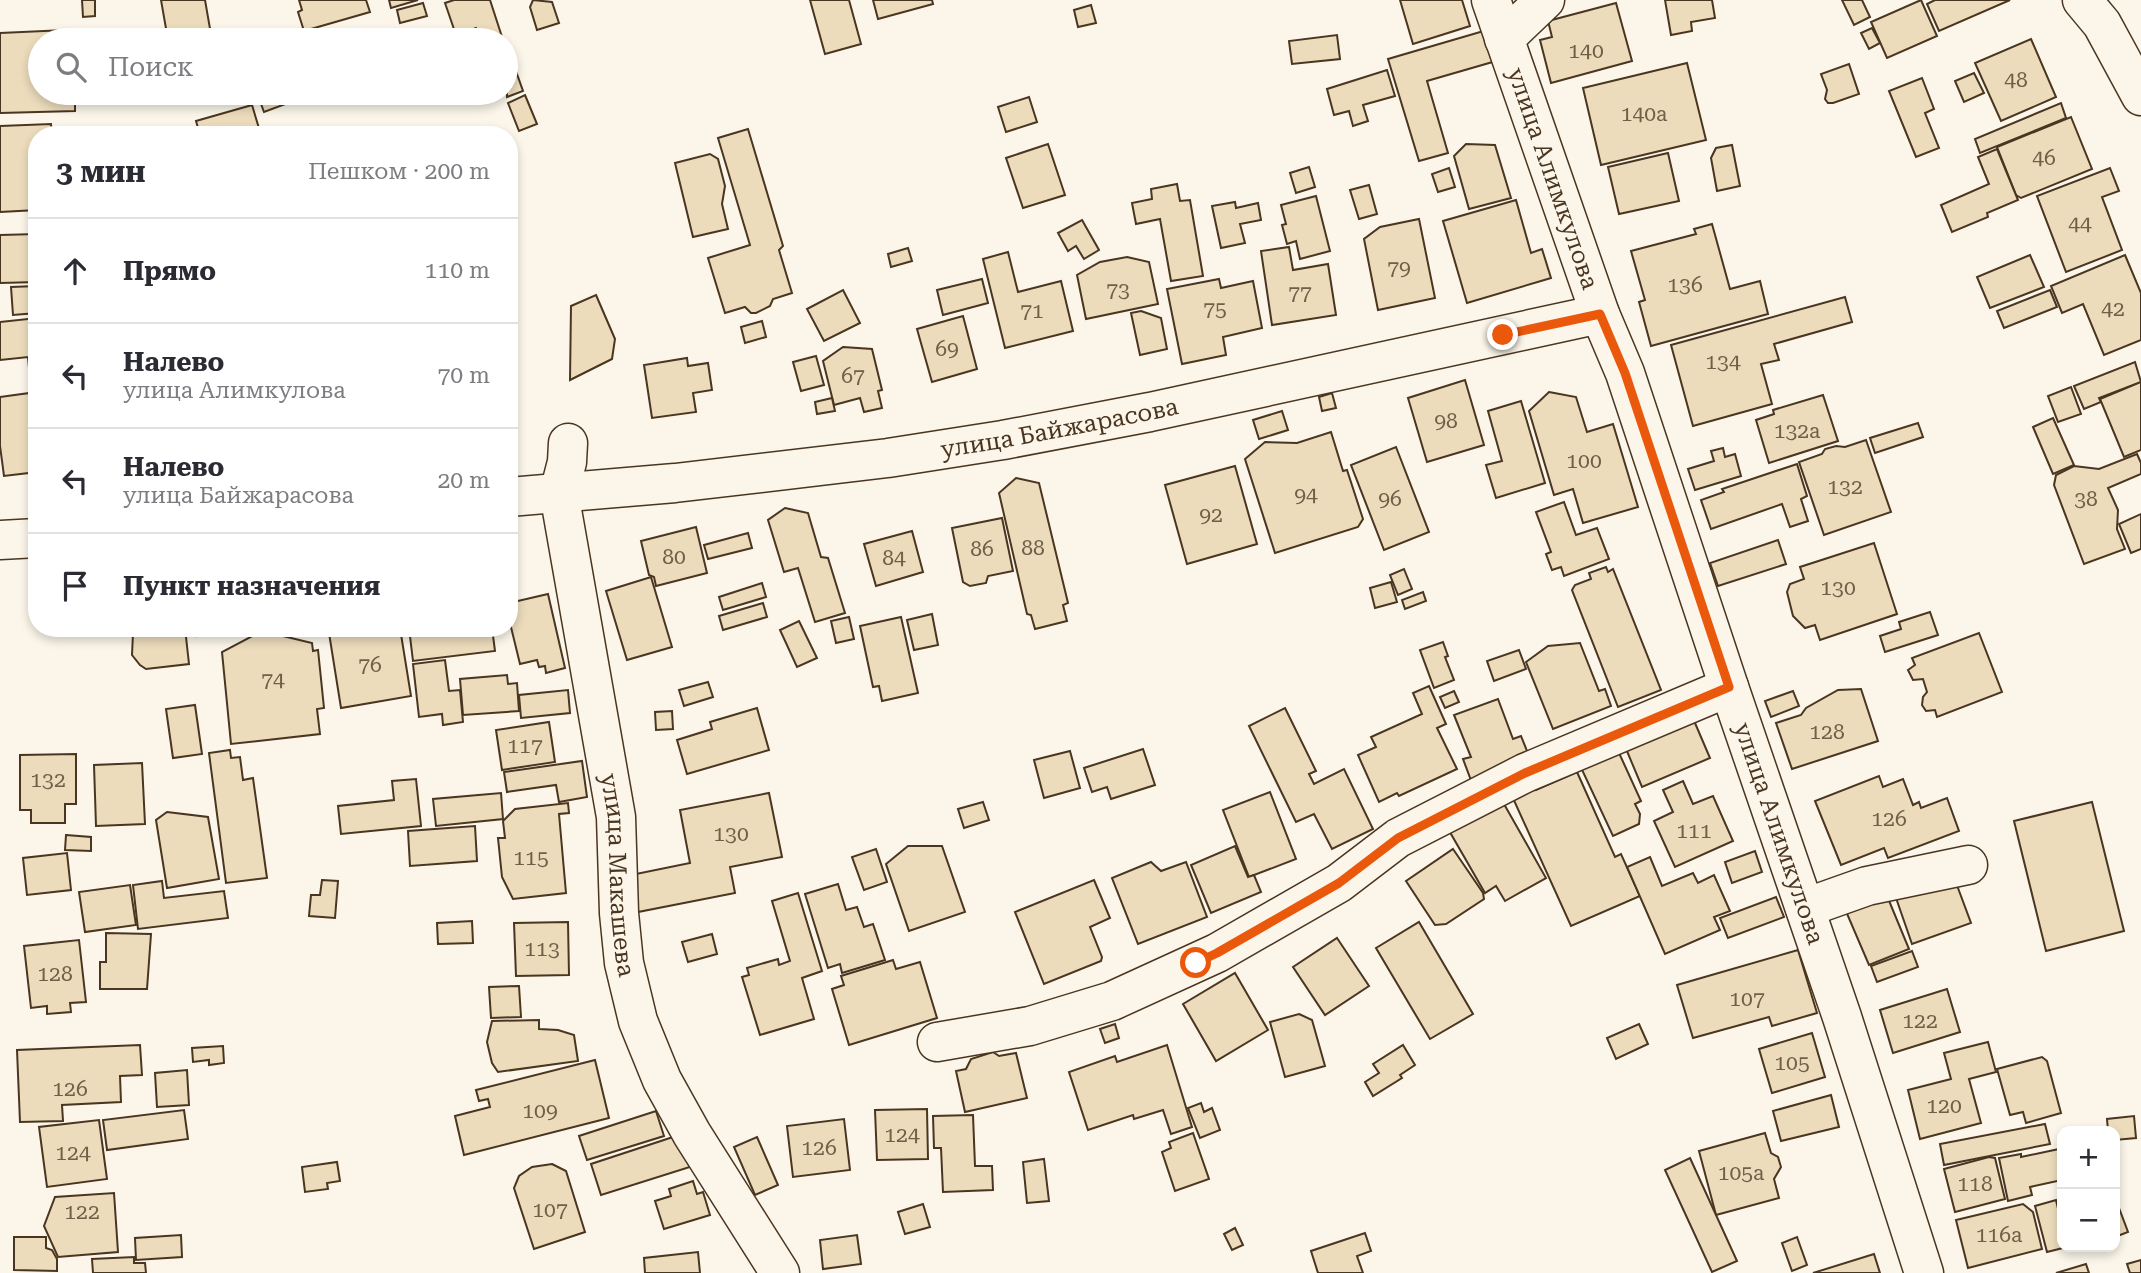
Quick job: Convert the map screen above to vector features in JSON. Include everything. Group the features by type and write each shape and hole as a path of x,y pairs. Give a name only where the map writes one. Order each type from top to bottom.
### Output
{"street":[{"name":"улица Алимкулова","path":"1491,0 1600,314 1625,373 1805,908 1924,1273"},
{"path":"1504,39 1545,0"},
{"path":"2082,0 2102,24 2141,96"},
{"name":"улица Байжарасова","path":"518,496 675,483 875,460 1003,440 1150,412 1600,314"},
{"name":"улица Макашева","path":"568,443 568,462 559,493 616,817 619,913 624,963 638,1021 662,1080 692,1134 779,1273"},
{"path":"0,540 28,538"},
{"path":"937,1042 1030,1026 1124,996 1217,953 1339,883 1398,838 1491,790 1609,736 1729,687"},
{"path":"1805,908 1867,886 1968,865"}],"building":[{"path":"82,0 95,0 95,16 83,17"},
{"path":"161,0 205,0 210,28 166,28"},
{"path":"299,0 366,0 370,12 314,28 303,28 298,12 302,10"},
{"path":"389,0 418,0 391,8"},
{"path":"454,0 490,0 499,28 454,28 445,3"},
{"path":"533,0 552,2 559,23 537,30 530,7"},
{"path":"810,0 849,0 861,44 825,54"},
{"path":"873,0 932,0 933,4 878,19"},
{"path":"1400,0 1462,0 1470,26 1413,44"},
{"path":"1665,0 1712,0 1715,18 1691,22 1692,31 1671,35"},
{"path":"1842,0 1862,0 1870,17 1854,25"},
{"path":"1921,0 1937,36 1887,58 1871,22"},
{"path":"1935,0 2010,0 1939,31 1927,4"},
{"path":"423,3 427,16 400,23 397,10"},
{"path":"1616,3 1632,61 1551,83 1540,40 1552,37 1548,21"},
{"path":"1091,5 1096,23 1078,27 1074,10"},
{"path":"1872,28 1880,43 1869,49 1861,33"},
{"path":"1487,30 1496,61 1427,81 1448,153 1419,161 1388,59"},
{"path":"28,32 28,105 75,105 75,111 0,113 0,33"},
{"path":"1337,35 1340,59 1292,64 1289,41"},
{"path":"2031,39 2056,97 2001,121 1975,63"},
{"path":"1687,63 1706,140 1601,165 1583,88"},
{"path":"1849,64 1859,94 1828,103 1821,74"},
{"path":"1387,70 1395,96 1363,105 1368,121 1353,126 1349,111 1334,115 1327,89"},
{"path":"1974,73 1984,93 1964,102 1955,81"},
{"path":"518,77 523,91 518,93"},
{"path":"1922,78 1934,109 1925,113 1939,148 1916,157 1889,91"},
{"path":"525,95 537,124 519,131 509,105 518,105 518,98"},
{"path":"1029,97 1037,122 1006,132 998,107"},
{"path":"2061,103 2066,118 1980,153 1975,139"},
{"path":"252,105 258,126 197,126 196,121"},
{"path":"261,105 283,105 264,112"},
{"path":"2071,117 2092,169 2021,198 2016,195 1997,147"},
{"path":"51,124 28,126 28,210 0,212 0,126"},
{"path":"748,129 783,246 779,250 792,293 773,299 770,306 756,313 751,313 745,307 725,313 708,258 750,245 718,138"},
{"path":"1048,144 1065,195 1023,208 1006,158"},
{"path":"1466,144 1495,145 1511,198 1469,209 1454,156"},
{"path":"1732,145 1740,186 1717,191 1711,158 1716,148"},
{"path":"1997,149 2018,200 1987,213 1988,217 1952,232 1941,205 1989,184 1978,157"},
{"path":"1668,153 1679,201 1619,214 1608,167"},
{"path":"710,154 718,159 725,186 722,204 728,229 693,237 675,163"},
{"path":"1309,167 1315,187 1296,193 1290,173"},
{"path":"1449,168 1455,187 1438,192 1432,174"},
{"path":"2110,168 2119,191 2102,197 2122,250 2066,272 2037,196"},
{"path":"1177,184 1180,201 1190,200 1203,276 1171,281 1160,219 1136,224 1132,203 1152,199 1151,189"},
{"path":"1369,185 1377,214 1359,219 1350,190"},
{"path":"1316,196 1330,251 1300,259 1296,241 1287,244 1281,205"},
{"path":"1516,200 1531,253 1542,249 1551,278 1467,303 1443,221"},
{"path":"1235,202 1236,208 1258,203 1261,220 1240,224 1245,243 1221,248 1212,206"},
{"path":"1419,219 1435,298 1378,310 1364,239 1380,227"},
{"path":"1082,220 1099,250 1084,259 1076,246 1068,251 1058,233"},
{"path":"1712,224 1730,289 1760,281 1768,314 1651,346 1639,302 1645,300 1631,251 1696,234 1694,229"},
{"path":"28,234 28,282 0,283 0,235"},
{"path":"1289,247 1293,270 1328,264 1336,315 1272,325 1261,251"},
{"path":"908,248 912,261 891,267 888,254"},
{"path":"1008,252 1018,292 1061,281 1073,331 1005,348 983,259"},
{"path":"2030,255 2044,287 1990,308 1977,277"},
{"path":"2125,255 2141,293 2141,340 2104,355 2083,304 2062,313 2051,286"},
{"path":"1127,257 1149,262 1158,304 1086,319 1077,275 1100,262"},
{"path":"982,279 988,303 943,315 937,290"},
{"path":"1219,279 1221,288 1253,281 1262,328 1223,337 1226,355 1182,364 1167,289"},
{"path":"28,286 28,314 13,315 11,287"},
{"path":"843,290 860,323 824,341 807,309"},
{"path":"2050,290 2057,307 2004,328 1997,311"},
{"path":"596,295 615,339 612,359 570,380 571,306"},
{"path":"1845,297 1852,322 1774,344 1779,360 1761,364 1772,404 1693,426 1671,345"},
{"path":"1141,311 1161,318 1167,349 1140,355 1131,313"},
{"path":"963,316 977,369 932,382 917,329"},
{"path":"28,319 28,357 0,360 0,322"},
{"path":"762,321 766,337 745,343 741,327"},
{"path":"843,347 872,349 882,390 878,391 882,408 864,412 860,398 834,405 823,361"},
{"path":"816,356 824,385 801,391 793,362"},
{"path":"687,358 688,366 708,363 712,390 693,393 696,412 652,418 644,365"},
{"path":"2135,362 2141,382 2099,398 2101,402 2084,409 2074,386"},
{"path":"1465,380 1484,445 1427,462 1408,398"},
{"path":"2141,382 2141,450 2124,457 2100,399"},
{"path":"2071,387 2081,414 2058,422 2048,396"},
{"path":"1549,392 1576,397 1587,432 1613,424 1638,507 1583,523 1573,489 1554,495 1529,411"},
{"path":"28,393 28,473 4,476 0,446 0,397"},
{"path":"1332,393 1336,408 1322,411 1319,397"},
{"path":"1823,395 1838,441 1769,463 1756,420 1774,414 1773,410"},
{"path":"832,398 835,411 817,414 815,402"},
{"path":"1521,401 1545,483 1496,498 1486,465 1502,461 1488,411"},
{"path":"1282,411 1288,430 1259,439 1253,420"},
{"path":"2053,418 2074,465 2053,474 2033,427"},
{"path":"1918,423 1923,437 1875,453 1870,438"},
{"path":"1331,432 1343,471 1347,470 1363,519 1358,527 1275,553 1245,459 1265,442 1297,443"},
{"path":"1866,440 1891,512 1824,535 1799,462 1822,454 1825,449 1845,447"},
{"path":"1396,447 1429,532 1384,550 1351,465"},
{"path":"1723,448 1725,457 1735,454 1741,476 1695,490 1688,469 1714,461 1711,451"},
{"path":"2137,454 2141,463 2141,474 2108,488 2118,510 2117,529 2125,549 2084,564 2054,485 2056,475 2074,466 2099,469"},
{"path":"1797,464 1807,496 1801,499 1808,521 1790,527 1782,504 1711,529 1701,500 1724,492 1722,489"},
{"path":"1235,466 1257,544 1187,564 1165,485"},
{"path":"1016,478 1039,483 1068,603 1063,605 1067,621 1035,629 1031,615 1027,614 999,493"},
{"path":"1564,502 1576,535 1597,528 1609,559 1564,576 1561,567 1552,570 1546,554 1551,552 1536,512"},
{"path":"785,508 808,513 821,557 828,558 845,613 815,622 798,568 784,572 768,520"},
{"path":"2141,514 2141,549 2131,553 2119,524"},
{"path":"1002,518 1013,571 988,576 986,583 970,586 963,582 952,528"},
{"path":"696,527 707,573 656,586 654,577 649,575 641,541"},
{"path":"912,531 923,572 876,586 864,544"},
{"path":"748,533 752,548 708,559 704,545"},
{"path":"1778,540 1786,564 1718,586 1710,563"},
{"path":"1874,543 1897,614 1820,640 1815,625 1805,628 1793,616 1787,592 1790,584 1804,579 1800,567"},
{"path":"1606,567 1608,572 1613,569 1661,690 1618,707 1572,590 1575,585 1591,579 1589,573"},
{"path":"1404,569 1412,589 1398,595 1390,575"},
{"path":"651,577 672,647 627,660 606,591"},
{"path":"1391,582 1397,602 1375,608 1370,588"},
{"path":"762,583 766,597 723,610 719,597"},
{"path":"1423,592 1426,601 1405,609 1402,600"},
{"path":"548,594 565,668 546,673 545,666 539,667 537,660 520,664 513,637 518,637 518,601"},
{"path":"763,603 767,617 723,630 719,616"},
{"path":"1930,612 1938,635 1885,652 1880,636 1901,629 1899,622"},
{"path":"932,614 938,645 914,650 907,620"},
{"path":"849,617 854,639 836,643 831,621"},
{"path":"901,617 918,693 882,701 879,686 873,687 860,626"},
{"path":"799,621 817,658 797,667 780,630"},
{"path":"1979,633 2002,692 1937,717 1935,710 1926,711 1922,705 1927,692 1923,679 1913,680 1908,670 1915,665 1912,658"},
{"path":"133,637 186,637 189,664 146,669 132,655"},
{"path":"251,637 287,637 312,643 313,651 318,650 324,708 317,709 320,734 231,744 222,652"},
{"path":"330,637 401,637 411,696 341,708"},
{"path":"410,637 493,637 495,651 413,661"},
{"path":"1443,642 1448,656 1445,657 1454,680 1434,688 1420,650"},
{"path":"1580,643 1599,691 1605,689 1611,706 1553,729 1526,662 1548,646"},
{"path":"1519,650 1526,669 1494,681 1487,661"},
{"path":"445,660 449,691 460,690 463,722 443,725 442,714 419,717 413,664"},
{"path":"507,675 508,684 517,683 519,711 463,715 460,679"},
{"path":"708,682 713,697 684,706 679,690"},
{"path":"1429,686 1446,724 1437,728 1457,769 1399,796 1397,793 1379,802 1358,755 1376,747 1371,737 1422,714 1413,693"},
{"path":"1861,689 1878,741 1792,769 1776,723 1801,715 1806,708 1838,690"},
{"path":"568,690 570,713 521,718 519,695"},
{"path":"1454,691 1459,702 1445,708 1440,697"},
{"path":"1793,691 1799,706 1771,717 1765,701"},
{"path":"1498,699 1513,739 1521,736 1531,761 1472,783 1463,759 1471,757 1454,715"},
{"path":"195,705 202,754 173,758 166,709"},
{"path":"757,708 769,750 687,774 677,740 712,729 710,722"},
{"path":"1285,708 1316,771 1309,774 1314,784 1344,769 1373,829 1332,849 1314,814 1296,822 1249,726"},
{"path":"672,711 673,729 656,730 655,712"},
{"path":"1692,716 1710,758 1642,787 1624,744"},
{"path":"549,722 555,762 502,770 496,730"},
{"path":"1614,742 1641,801 1635,804 1640,814 1639,824 1613,836 1577,759"},
{"path":"1143,749 1155,785 1111,799 1107,787 1092,792 1084,768"},
{"path":"230,750 231,758 240,757 243,780 253,778 267,878 226,883 209,753"},
{"path":"1070,751 1080,788 1044,798 1034,760"},
{"path":"76,754 76,804 65,804 65,823 31,823 31,810 20,810 20,755"},
{"path":"582,761 587,797 559,802 556,785 507,792 504,772"},
{"path":"142,763 145,824 96,826 94,765"},
{"path":"1577,772 1615,857 1621,854 1640,896 1571,926 1512,796 1534,786 1536,790"},
{"path":"1879,776 1883,787 1903,779 1913,805 1919,802 1921,808 1947,798 1959,831 1888,858 1884,848 1841,865 1815,801"},
{"path":"416,779 421,826 341,834 338,806 394,800 392,781"},
{"path":"1683,781 1693,804 1713,796 1733,841 1675,867 1654,821 1673,812 1663,790"},
{"path":"1270,792 1296,859 1249,877 1223,810"},
{"path":"501,793 503,819 436,826 433,799"},
{"path":"769,793 782,857 730,867 735,893 638,912 631,875 690,863 680,810"},
{"path":"1500,797 1546,878 1505,901 1496,886 1485,893 1447,827"},
{"path":"983,802 989,820 964,828 958,809"},
{"path":"2092,802 2124,931 2046,951 2014,821"},
{"path":"568,803 569,813 559,814 566,893 513,899 502,877 498,838 505,838 503,821 515,809"},
{"path":"167,812 208,817 219,879 167,888 156,820"},
{"path":"475,826 477,861 410,866 408,831"},
{"path":"66,835 91,837 91,851 65,850"},
{"path":"908,846 942,846 965,912 909,931 886,864"},
{"path":"1235,846 1248,877 1254,875 1261,892 1211,913 1191,865"},
{"path":"876,849 887,882 864,890 852,857"},
{"path":"1453,849 1483,893 1484,899 1446,924 1435,925 1406,881"},
{"path":"1755,851 1762,872 1732,883 1725,862"},
{"path":"67,853 71,890 27,895 23,858"},
{"path":"1650,857 1662,886 1693,873 1698,883 1714,875 1730,911 1714,917 1720,930 1665,954 1627,867"},
{"path":"1151,862 1161,871 1186,862 1207,917 1138,944 1112,878"},
{"path":"322,880 338,881 335,918 309,916 311,895 320,895"},
{"path":"1094,880 1110,918 1090,927 1102,957 1101,961 1044,984 1015,912"},
{"path":"1955,880 1971,923 1912,944 1895,895"},
{"path":"162,881 164,898 224,891 228,918 138,929 133,885"},
{"path":"838,884 846,910 857,907 864,927 873,924 885,960 842,973 840,964 828,968 805,894"},
{"path":"130,885 136,925 85,932 79,892"},
{"path":"1885,891 1909,949 1869,965 1845,909"},
{"path":"798,893 822,971 802,978 814,1019 760,1035 742,977 749,975 747,968 778,959 779,965 790,961 772,901"},
{"path":"1776,897 1784,917 1728,938 1720,918"},
{"path":"472,921 473,943 438,944 437,923"},
{"path":"568,922 569,975 516,976 514,923"},
{"path":"1419,922 1473,1014 1430,1039 1376,948"},
{"path":"106,933 151,934 147,989 100,989 100,962 106,962"},
{"path":"712,934 717,954 688,962 682,942"},
{"path":"1337,938 1369,986 1325,1015 1293,967"},
{"path":"79,940 86,1002 70,1003 71,1012 47,1014 47,1006 31,1008 24,946"},
{"path":"1798,950 1817,1013 1772,1026 1769,1017 1693,1038 1677,985"},
{"path":"1912,951 1918,967 1877,982 1871,966"},
{"path":"893,960 896,969 920,962 937,1018 849,1045 832,989 844,985 841,976"},
{"path":"1235,973 1268,1030 1216,1061 1183,1004"},
{"path":"519,986 521,1017 491,1018 489,987"},
{"path":"1947,989 1960,1032 1893,1053 1880,1010"},
{"path":"1299,1014 1312,1020 1325,1066 1285,1077 1270,1022"},
{"path":"539,1020 539,1029 558,1030 574,1035 578,1061 498,1072 492,1063 487,1042 492,1021"},
{"path":"1115,1024 1119,1038 1105,1043 1100,1029"},
{"path":"1639,1024 1648,1044 1616,1059 1607,1038"},
{"path":"1812,1033 1825,1077 1772,1093 1759,1049"},
{"path":"1988,1042 1996,1072 1969,1079 1981,1123 1920,1139 1908,1090 1951,1079 1944,1053"},
{"path":"140,1045 142,1075 120,1076 121,1102 62,1105 63,1121 20,1122 17,1050"},
{"path":"1167,1045 1192,1127 1171,1134 1163,1110 1134,1119 1133,1115 1088,1130 1069,1072 1115,1056 1117,1062"},
{"path":"1403,1045 1415,1065 1400,1075 1402,1078 1373,1096 1365,1082 1379,1073 1373,1064"},
{"path":"223,1046 224,1063 209,1065 209,1060 193,1062 192,1048"},
{"path":"993,1052 999,1056 1016,1053 1027,1098 965,1112 956,1071 966,1069 971,1059"},
{"path":"2042,1057 2047,1061 2061,1113 2026,1123 2023,1112 2010,1115 1997,1069"},
{"path":"595,1060 609,1118 464,1155 455,1116 490,1107 488,1099 479,1101 476,1090"},
{"path":"187,1070 189,1105 157,1107 155,1073"},
{"path":"1831,1095 1839,1127 1781,1141 1773,1111"},
{"path":"1201,1103 1204,1112 1212,1108 1220,1130 1200,1138 1188,1108"},
{"path":"927,1109 928,1159 877,1160 875,1110"},
{"path":"184,1110 188,1139 107,1150 103,1120"},
{"path":"656,1111 664,1136 587,1160 579,1136"},
{"path":"973,1115 975,1166 992,1166 993,1190 943,1192 941,1148 934,1148 933,1116"},
{"path":"2134,1116 2136,1138 2120,1140 2120,1126 2108,1126 2107,1119"},
{"path":"844,1119 850,1170 793,1177 787,1126"},
{"path":"99,1120 107,1179 47,1187 39,1127"},
{"path":"2045,1124 2050,1144 1944,1165 1940,1144"},
{"path":"1193,1133 1209,1179 1175,1191 1162,1152 1171,1148 1169,1142"},
{"path":"1765,1133 1771,1153 1778,1157 1781,1167 1774,1179 1779,1198 1716,1215 1699,1151"},
{"path":"673,1137 693,1166 601,1195 591,1164"},
{"path":"757,1137 778,1185 755,1195 734,1147"},
{"path":"2057,1149 2057,1181 2030,1187 2032,1195 2008,1201 1999,1158 2021,1154 2021,1157"},
{"path":"1989,1157 1995,1158 2005,1199 1955,1212 1944,1169"},
{"path":"1690,1158 1737,1261 1712,1272 1665,1170"},
{"path":"1044,1159 1049,1201 1027,1203 1023,1162"},
{"path":"337,1162 340,1181 327,1183 328,1189 305,1192 302,1167"},
{"path":"552,1164 566,1171 585,1232 534,1249 514,1188 519,1176 532,1167"},
{"path":"693,1181 697,1194 703,1192 710,1215 664,1229 655,1201 671,1196 669,1189"},
{"path":"114,1193 118,1252 58,1257 44,1226 55,1197"},
{"path":"2056,1200 2057,1250 2047,1252 2035,1206"},
{"path":"923,1204 930,1227 905,1234 898,1212"},
{"path":"2023,1204 2033,1212 2042,1249 1968,1268 1956,1220"},
{"path":"2120,1211 2128,1232 2120,1235"},
{"path":"1235,1228 1243,1245 1232,1250 1224,1234"},
{"path":"1365,1233 1371,1251 1357,1256 1363,1273 1318,1273 1311,1251"},
{"path":"181,1235 182,1257 136,1260 135,1238"},
{"path":"857,1235 861,1264 823,1269 820,1240"},
{"path":"14,1237 46,1237 46,1248 52,1250 57,1259 57,1271 14,1270"},
{"path":"1797,1237 1807,1265 1792,1271 1782,1243"},
{"path":"698,1252 700,1273 645,1273 644,1258"},
{"path":"1874,1254 1880,1273 1813,1273"},
{"path":"134,1257 134,1263 145,1263 146,1273 93,1273 92,1259"},
{"path":"2141,1260 2141,1273 2130,1273 2127,1264"},
{"path":"2086,1264 2089,1273 2056,1273"}],"route":[{"path":"1196,963 1339,883 1398,838 1525,773 1729,687 1625,373 1600,314 1503,335"}]}
